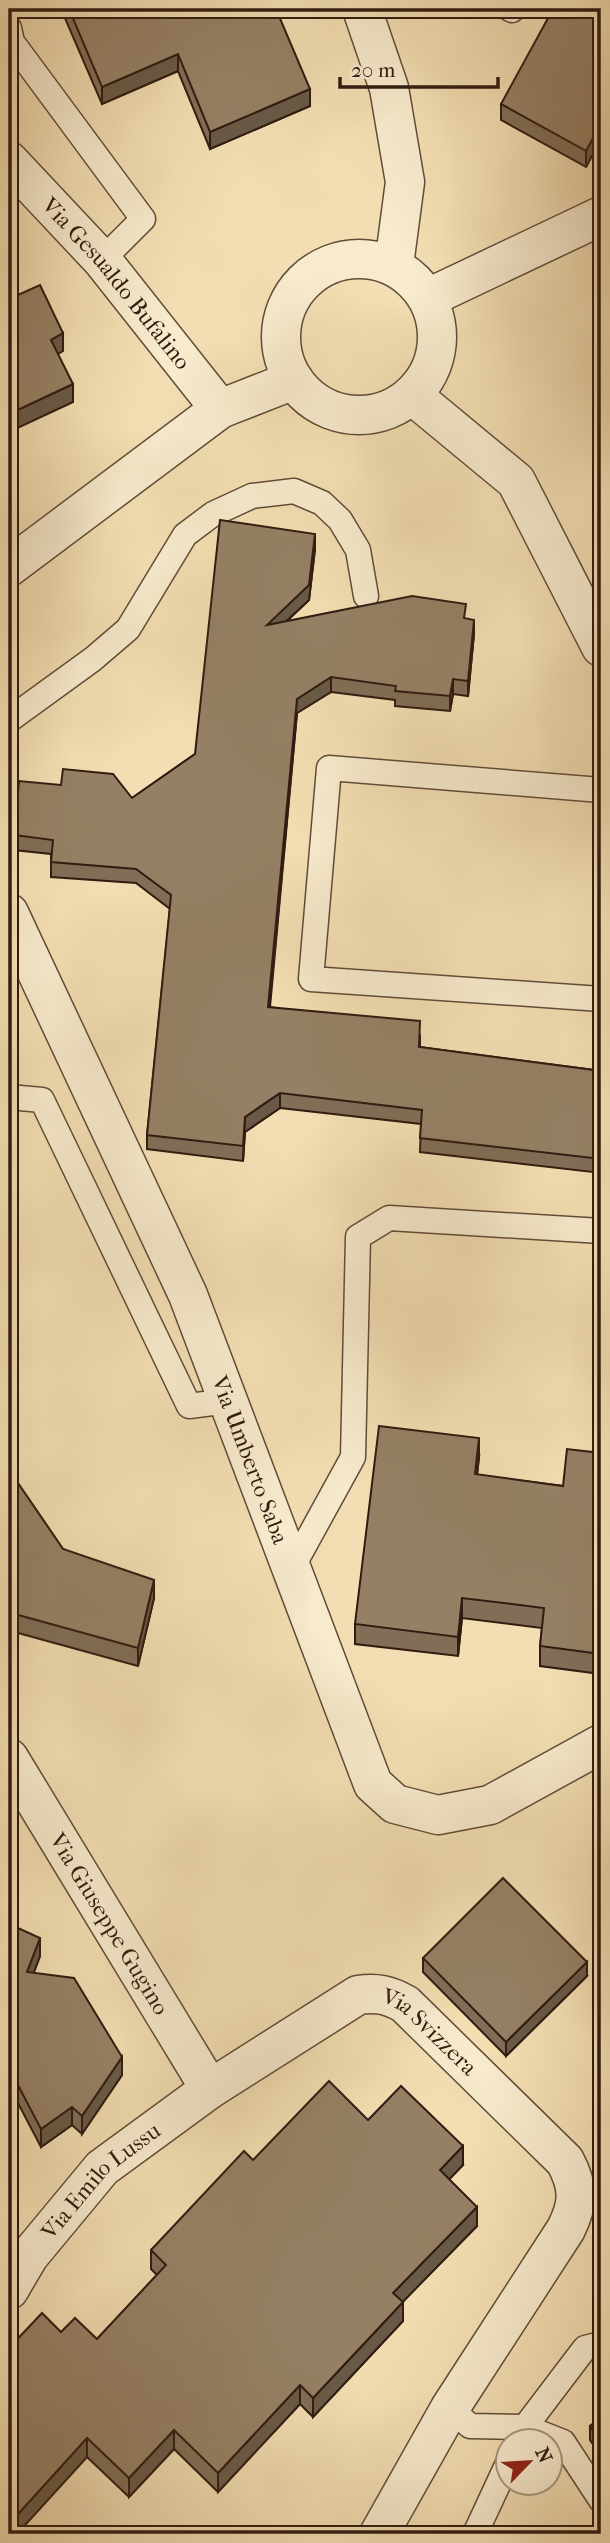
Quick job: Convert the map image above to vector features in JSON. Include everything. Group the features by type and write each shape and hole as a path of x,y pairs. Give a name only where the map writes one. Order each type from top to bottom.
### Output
{"street":[{"path":"362,9 389,88 405,182 394,265"},
{"name":"Via Gesualdo Bufalino","path":"9,160 102,260 220,409"},
{"path":"428,299 601,216"},
{"path":"360,258 394,265 413,279 428,299 436,318 438,332 436,356 426,378 412,395 390,410 362,416 323,407 306,395 294,380 284,358 282,319 292,296 308,276 331,263 360,258"},
{"path":"9,567 220,409 294,380"},
{"path":"412,395 516,481 600,638"},
{"name":"Via Umberto Saba","path":"9,914 188,1295 373,1784 395,1804 438,1815 490,1805 601,1744"},
{"name":"Via Giuseppe Gugino","path":"9,1758 210,2089"},
{"name":"Via Svizzera","path":"210,2089 358,1995 374,1993 391,1996 405,2004 565,2161 574,2177 574,2213 566,2229 450,2408 379,2534"},
{"name":"Via Emilo Lussu","path":"9,2290 29,2256 102,2168 210,2089"}],"lane":[{"path":"9,28 12,41 143,219 102,260"},
{"path":"9,720 93,659 128,629 185,534 213,514 252,496 294,491 322,503 340,520 358,550 366,596"},
{"path":"601,790 329,768 311,979 601,999"},
{"path":"9,1097 42,1100 189,1406 228,1401"},
{"path":"292,1568 353,1457 358,1237 389,1219 601,1231"},
{"path":"526,2428 585,2348 601,2344"},
{"path":"450,2408 470,2426 494,2430"},
{"path":"564,2444 601,2500"},
{"path":"475,2534 494,2494"}],"building":[{"path":"69,9 276,9 310,89 210,132 178,54 102,87"},
{"path":"553,9 601,9 601,123 586,151 501,104"},
{"path":"40,285 63,333 51,340 73,384 9,414 9,299"},
{"path":"220,520 315,534 309,585 267,625 412,596 466,604 464,618 474,620 468,681 453,679 450,696 395,691 396,686 331,677 297,699 268,1007 420,1021 419,1047 601,1071 601,1159 420,1138 422,1110 280,1093 245,1117 243,1146 147,1135 171,895 136,869 51,862 53,840 14,835 19,781 61,785 63,769 113,774 132,798 195,754"},
{"path":"379,1426 479,1438 475,1474 563,1486 567,1449 601,1453 601,1654 540,1646 544,1608 462,1598 458,1637 355,1624"},
{"path":"9,1470 63,1549 154,1580 138,1648 9,1611"},
{"path":"503,1878 587,1962 506,2042 423,1958"},
{"path":"9,1924 40,1938 27,1972 74,1978 122,2057 82,2116 72,2107 41,2129 9,2068"},
{"path":"329,2081 368,2120 401,2086 463,2146 440,2170 477,2207 393,2293 403,2302 313,2398 300,2385 218,2473 174,2430 129,2478 87,2438 9,2524 9,2348 42,2313 61,2332 75,2318 97,2339 166,2265 151,2250 244,2151 253,2160"},
{"path":"601,2418 601,2442 590,2426"}]}
